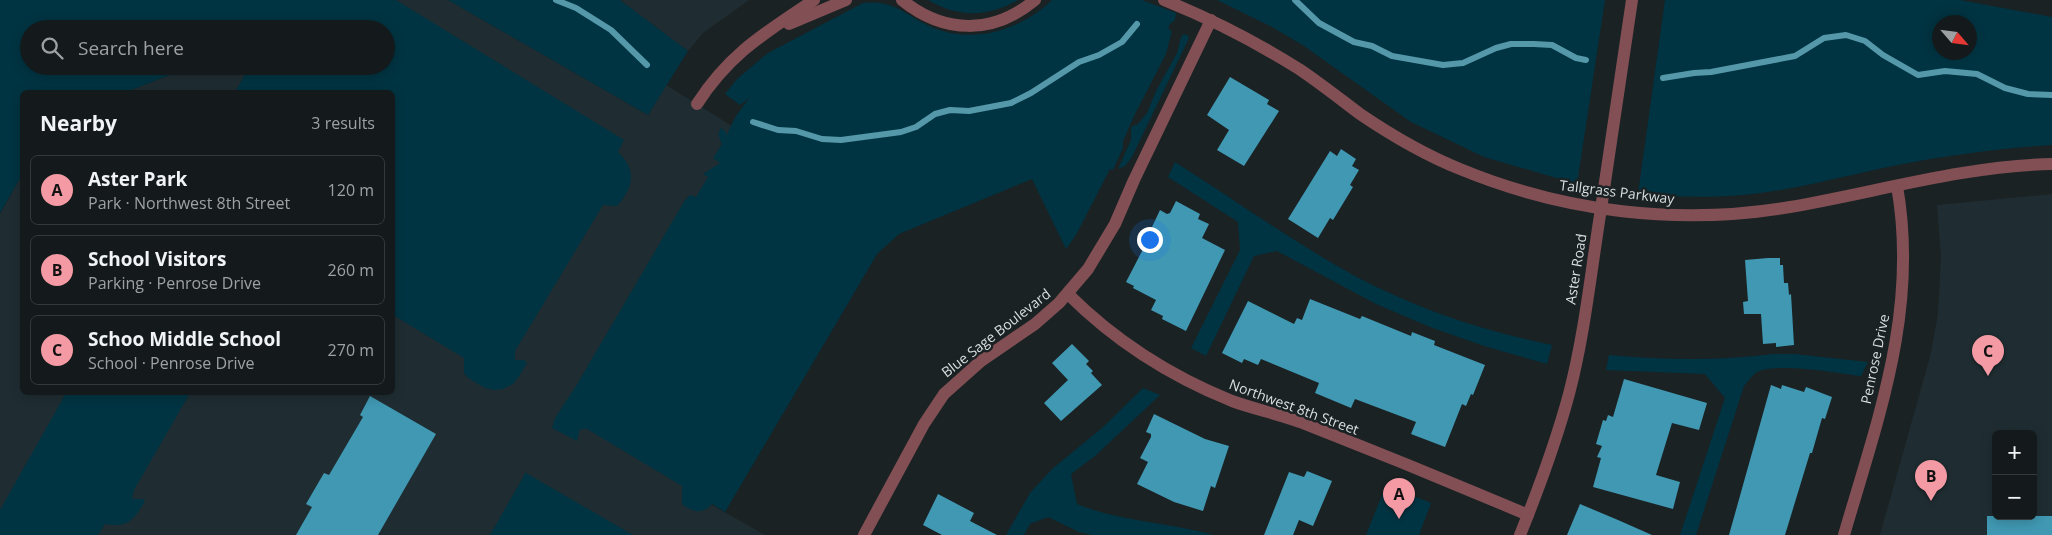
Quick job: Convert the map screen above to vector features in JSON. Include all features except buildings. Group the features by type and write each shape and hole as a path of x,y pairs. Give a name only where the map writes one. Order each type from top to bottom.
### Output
{"street":[{"path":"697,104 717,75 741,51 759,36 814,0"},
{"path":"759,36 846,0"},
{"path":"902,0 931,19 967,26 986,25 1003,20 1020,12 1035,0"},
{"name":"Tallgrass Parkway","path":"1164,0 1211,20 1254,42 1300,70 1361,114 1423,152 1459,169 1507,187 1569,204 1643,214 1714,216 1789,207 1944,176 2052,164"},
{"name":"Aster Road","path":"1520,535 1551,456 1569,393 1588,292 1632,0"},
{"name":"Blue Sage Boulevard","path":"864,535 924,424 944,394 966,372 1035,324 1068,294 1088,269 1115,224 1134,180 1211,20"},
{"name":"Penrose Drive","path":"1844,535 1890,374 1899,324 1904,269 1904,242 1897,186"},
{"name":"Northwest 8th Street","path":"1068,294 1083,310 1120,340 1176,376 1233,401 1298,421 1528,515"}],"shaded area":[{"path":"0,0 396,0 624,140 618,152 631,172 630,185 623,199 617,206 603,205 515,351 515,360 524,360 527,363 518,378 513,384 503,389 494,390 485,388 468,378 464,373 464,358 395,316 395,90 236,90 245,75 395,75 395,20 20,20 20,75 170,75 131,90 20,90 20,178 0,213"},
{"path":"361,0 448,0 648,115 666,85 732,126 714,158 860,247 710,504 765,535 0,535 0,214 20,179 20,395 395,395 395,90 131,90 170,75 395,75 395,20 378,20"},
{"path":"448,0 620,0 688,51 648,115"},
{"path":"620,0 749,0 703,33 688,51"},
{"path":"928,0 1018,0 996,10 973,13 950,10"},
{"path":"1052,0 1142,0 1176,13 1175,20 1169,25 1169,30 1172,31 1166,54 1135,114 1113,170 1110,169 1076,235 1066,249 1032,179 899,234 877,254 725,512 712,504 701,511 686,507 682,504 682,486 587,429 580,429 577,441 552,428 555,418 576,386 685,200 690,195 696,197 708,177 703,174 720,163 713,158 722,144 719,132 721,128 726,132 726,136 736,116 749,98 740,105 725,94 737,79 768,53 863,3 881,3 895,7 923,23 940,30 974,35 1008,28 1039,11"},
{"path":"1217,0 1605,0 1577,184 1484,157 1411,122 1304,46 1272,27"},
{"path":"1665,0 1960,0 2052,17 2052,145 1936,158 1763,193 1718,197 1638,194"},
{"path":"1184,34 1189,36 1188,40 1132,157 1125,166 1118,169 1131,140 1131,127 1138,124 1147,113 1156,91 1177,53 1181,37"},
{"path":"1175,162 1309,249 1378,288 1451,318 1501,333 1552,345 1547,364 1484,346 1430,327 1376,304 1277,251 1254,256 1206,356 1191,348 1240,250 1238,222 1168,177"},
{"path":"2052,194 2052,535 1880,535 1931,353 1938,313 1941,257 1937,205"},
{"path":"1795,354 1868,362 1861,376 1792,368 1766,369 1753,375 1744,386 1696,535 1680,535 1725,398 1705,374 1606,370 1609,355 1691,359"},
{"path":"1143,388 1160,395 1095,456 1071,474 1077,504 1110,515 1214,535 1092,535 1079,532 1048,517 1030,524 1024,535 1006,535 1030,493 1052,469 1102,428"},
{"path":"65,395 189,395 134,490 132,499 143,499 145,501 130,521 119,525 105,524 98,535 0,535 0,510"},
{"path":"526,473 633,535 490,535"},
{"path":"1386,485 1431,503 1419,535 1366,535"}],"waterway":[{"path":"556,0 576,8 611,30 647,65"},
{"path":"1295,0 1319,23 1354,42 1372,46 1392,56 1443,65 1463,63 1496,48 1511,44 1534,44 1552,45 1576,58 1586,60"},
{"path":"753,122 778,130 796,131 822,139 841,140 901,132 916,127 935,114 950,110 969,111 1011,103 1031,93 1079,62 1099,55 1122,42 1137,24"},
{"path":"1663,78 1711,72 1795,56 1824,38 1846,35 1865,41 1883,55 1918,75 1945,71 1977,74 2005,88 2028,94 2052,95"}],"place":[{"name":"Schoo Middle School","path":"1988,376"},
{"name":"School Visitors","path":"1931,501"},
{"name":"Aster Park","path":"1399,519"}]}
